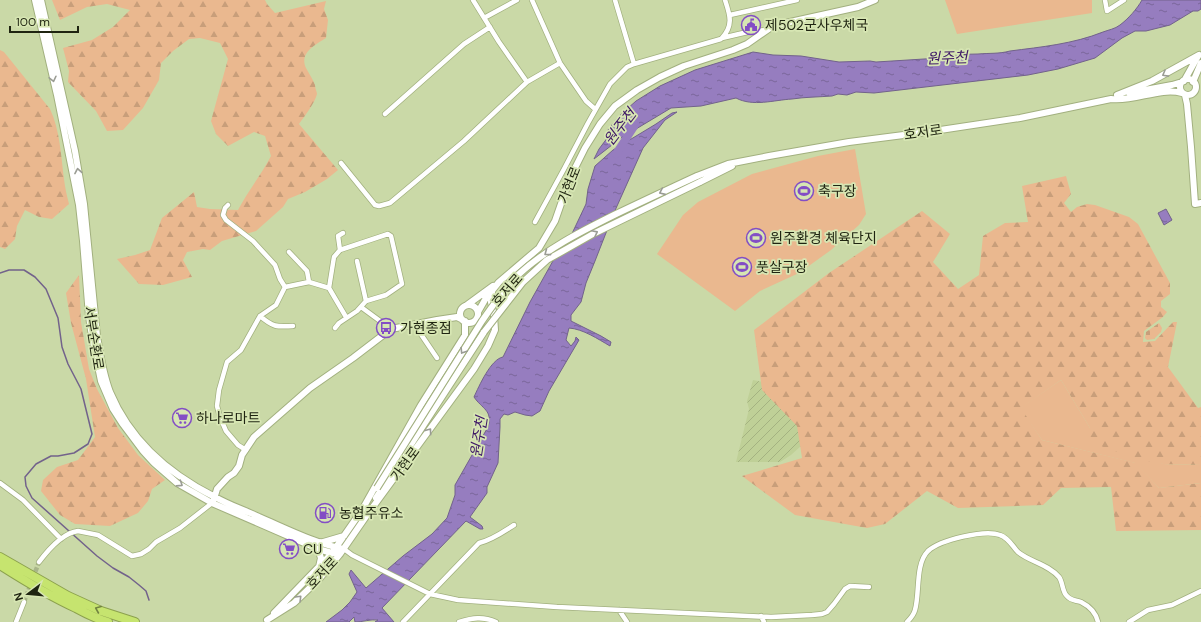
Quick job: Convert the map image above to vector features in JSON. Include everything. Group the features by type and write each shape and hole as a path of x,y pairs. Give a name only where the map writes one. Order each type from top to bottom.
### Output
{"highway":[{"path":"0,557 68,596 101,611 135,622"},
{"path":"0,566 68,604 108,622"}],"street":[{"name":"서부순환로","path":"35,0 57,95 79,205 92,337 101,381 113,409 142,451 177,483 319,546 342,552"},
{"name":"서부순환로","path":"41,0 75,151 85,212 97,336 110,391 132,431 158,460 213,500"},
{"path":"473,0 490,28 527,82"},
{"path":"484,18 517,0"},
{"path":"532,0 560,63 586,101 595,109"},
{"path":"615,0 634,64"},
{"path":"721,39 729,28 730,15 725,0"},
{"path":"730,15 797,0"},
{"name":"가현로","path":"378,491 474,369 488,346 495,330 491,302 492,292 500,282 539,248 555,221 570,178 585,148 600,124 615,106 637,90 660,77 684,66 747,44 768,30 781,24 858,8 875,0"},
{"path":"1105,0 1107,12 1124,0"},
{"path":"385,114 464,44 490,28"},
{"path":"535,222 595,109 610,84 627,67 752,30 768,30"},
{"path":"1188,94 1180,87 1200,54"},
{"path":"1111,99 1117,95 1152,81 1200,54"},
{"path":"341,163 375,205 379,206 390,203 464,141 527,82 560,63"},
{"path":"1201,64 1196,88 1188,94 1187,104 1195,204 1201,203"},
{"path":"1117,95 1172,86 1189,80 1196,84"},
{"path":"1111,99 1119,100 1165,92 1188,94 1201,92"},
{"name":"호저로","path":"266,621 294,603 320,578 342,552 364,513 482,321 499,296 518,276 556,245 638,203 729,168 734,164 769,156 849,142 1020,118 1111,99"},
{"name":"호저로","path":"266,621 319,568 364,513 484,332 523,282 547,260 593,234 699,179"},
{"path":"228,204 223,215 226,220 254,241 275,265 280,279 285,287"},
{"path":"340,250 338,236 343,233"},
{"path":"335,328 346,317 357,311 366,301 386,295 402,284 391,236 388,234 340,250 334,256 329,288 346,317"},
{"path":"289,252 307,271 309,282"},
{"path":"357,261 366,301"},
{"path":"285,287 309,282 329,288"},
{"path":"436,320 464,307 500,282"},
{"path":"246,450 238,445 226,431 217,406 219,390 227,362 241,350 260,316 276,305 285,287"},
{"path":"38,562 48,550 63,538 78,530 98,535 132,556 149,550 156,542 180,528 213,500 217,489 234,473 254,437 310,388 391,329 457,317 464,321 471,322 476,320 478,312 486,298 492,292"},
{"path":"464,307 473,306 478,312"},
{"path":"361,307 391,329"},
{"path":"378,491 421,405 465,335 464,321 460,314 464,307"},
{"path":"260,316 271,325 279,327 293,326"},
{"path":"414,324 437,358"},
{"path":"0,483 24,500 63,538"},
{"path":"403,622 479,543 496,536 514,524"},
{"path":"907,622 915,611 921,566 928,551 952,539 971,535 994,534 1005,537 1018,552 1050,569 1060,578 1066,596 1073,601 1081,602 1088,607 1096,615 1098,622"},
{"path":"319,568 321,558 319,546 344,536"},
{"path":"342,552 352,555 430,594 458,600 619,610 761,616 822,614 827,612 845,589 850,586 869,586"},
{"path":"1129,622 1148,610 1172,605 1201,591"},
{"path":"16,622 24,602"},
{"path":"619,610 627,622"},
{"path":"761,616 764,622"},
{"path":"459,622 471,618 481,617 496,622"}],"shaded area":[{"path":"753,380 784,386 795,381 801,446 780,462 736,462 749,409 747,401"}],"green space":[{"path":"52,0 265,0 275,13 326,1 324,9 328,20 326,38 309,50 306,54 304,63 314,83 317,94 312,106 299,124 338,170 327,179 305,192 288,199 283,207 256,231 222,241 210,250 203,249 187,252 183,260 192,277 163,285 139,284 117,259 150,250 162,218 194,192 197,207 238,210 271,156 265,136 254,132 228,146 216,134 211,121 228,59 220,43 200,38 189,39 173,51 161,63 159,80 143,108 123,130 107,131 96,111 68,82 69,71 63,48 92,40 113,27 130,10 107,4 87,7 60,20"},
{"path":"945,0 1092,0 1092,13 957,34"},
{"path":"0,50 4,52 50,109 58,134 69,204 52,219 39,217 25,210 17,226 15,239 5,249 0,247"},
{"name":"원주환경 체육단지","path":"855,149 866,214 859,225 831,250 799,273 760,291 735,311 657,254 683,215 698,202 752,174 818,156"},
{"path":"1066,176 1071,194 1064,203 1071,212 1077,207 1087,204 1095,205 1129,217 1138,224 1170,283 1170,294 1161,301 1161,307 1167,312 1163,317 1144,331 1143,342 1155,341 1173,322 1177,322 1168,367 1198,408 1201,407 1201,465 1163,464 1136,459 1090,442 1090,428 1061,380 1021,408 1042,440 1136,463 1159,488 1201,483 1201,530 1116,531 1111,487 1061,488 1043,505 958,508 927,491 885,524 867,528 795,515 742,476 802,458 797,426 762,390 754,330 829,273 922,211 950,234 933,262 958,289 979,275 983,236 1005,223 1028,222 1022,186"},
{"path":"79,275 81,322 89,369 97,389 118,428 138,455 165,480 152,489 148,501 138,513 110,526 75,524 60,515 41,491 43,480 57,467 78,460 95,437 86,379 71,323 66,293"},
{"path":"1159,323 1162,328 1161,332 1154,339 1147,340 1145,338 1146,332"},
{"path":"1061,380 1090,428 1163,464 1201,465 1201,483 1159,488 1135,463 1042,440 1020,408"}],"water":[{"path":"1142,0 1201,0 1201,9 1198,11 1193,11 1170,25 1146,31 1135,31 1122,38 1095,58 1058,69 1028,75 874,93 856,92 847,95 838,94 832,96 756,103 743,101 736,98 701,106 671,108 621,138 594,159 608,137 608,130 618,117 636,101 660,86 695,70 753,52 773,55 801,56 839,62 876,62 940,58 964,54 1002,53 1069,42 1114,28 1129,17"},
{"path":"677,112 665,120 643,148 613,215 586,283 581,302 571,315 571,321 611,342 610,346 585,332 569,328 566,340 571,346 576,337 579,340 549,391 540,411 532,416 515,412 508,415 504,414 500,419 498,463 487,487 487,493 470,517 482,526 483,529 480,529 466,521 382,608 394,622 375,622 378,620 375,620 355,622 354,617 349,622 326,622 342,610 357,592 349,574 351,570 366,588 403,556 432,534 447,518 455,495 455,485 488,427 488,413 474,397 482,380 490,368 494,363 503,357 530,302 563,243 568,242 586,204 588,189 595,166 613,150 672,113"},
{"path":"1166,209 1172,220 1164,225 1158,213"}],"waterway":[{"name":"원주천","path":"616,154 635,125"},
{"path":"0,273 9,270 24,270 35,277 46,289 58,318 62,347 68,364 81,389 92,434 88,444 74,453 51,456 36,464 25,477 26,486 32,498 97,556 113,568 129,577 146,591 149,600"}],"tunnel":[{"path":"24,602 39,562"}],"place":[{"name":"제502군사우체국","path":"751,25"},
{"name":"축구장","path":"804,191"},
{"name":"원주환경 체육단지","path":"756,238"},
{"name":"풋살구장","path":"742,267"},
{"name":"가현종점","path":"386,328"},
{"name":"하나로마트","path":"182,418"},
{"name":"농협주유소","path":"325,513"},
{"name":"CU","path":"289,549"}]}
